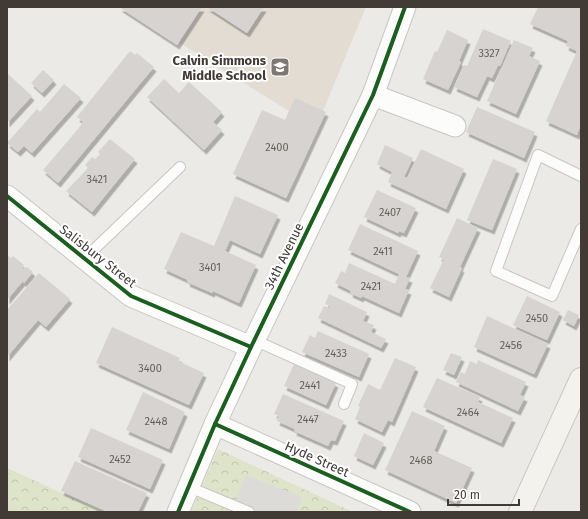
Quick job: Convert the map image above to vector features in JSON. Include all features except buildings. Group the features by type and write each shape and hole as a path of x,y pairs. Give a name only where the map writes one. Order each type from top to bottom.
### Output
{"street":[{"name":"34th Avenue","path":"178,512 215,424 374,95 405,7"},
{"path":"374,95 455,126"},
{"name":"Salisbury Street","path":"7,196 131,296 253,344"},
{"path":"520,512 581,379"},
{"name":"Hyde Street","path":"215,424 410,512"}],"lane":[{"path":"581,176 538,155 496,271 552,296 581,229"},
{"path":"84,259 180,167"},
{"path":"253,344 352,384 344,404"},
{"path":"188,487 249,512"}],"shaded area":[{"name":"Calvin Simmons Middle School","path":"122,7 366,7 316,128"},
{"path":"246,475 302,497 296,512 232,512"}],"green space":[{"path":"218,449 353,512 191,512"},
{"path":"7,468 103,512 7,512"}],"cycle path":[{"path":"178,512 215,424 251,347 373,95 405,7"},
{"path":"7,196 131,296 251,347"},
{"path":"215,424 410,512"}],"place":[{"name":"Calvin Simmons Middle School","path":"280,67"}]}
